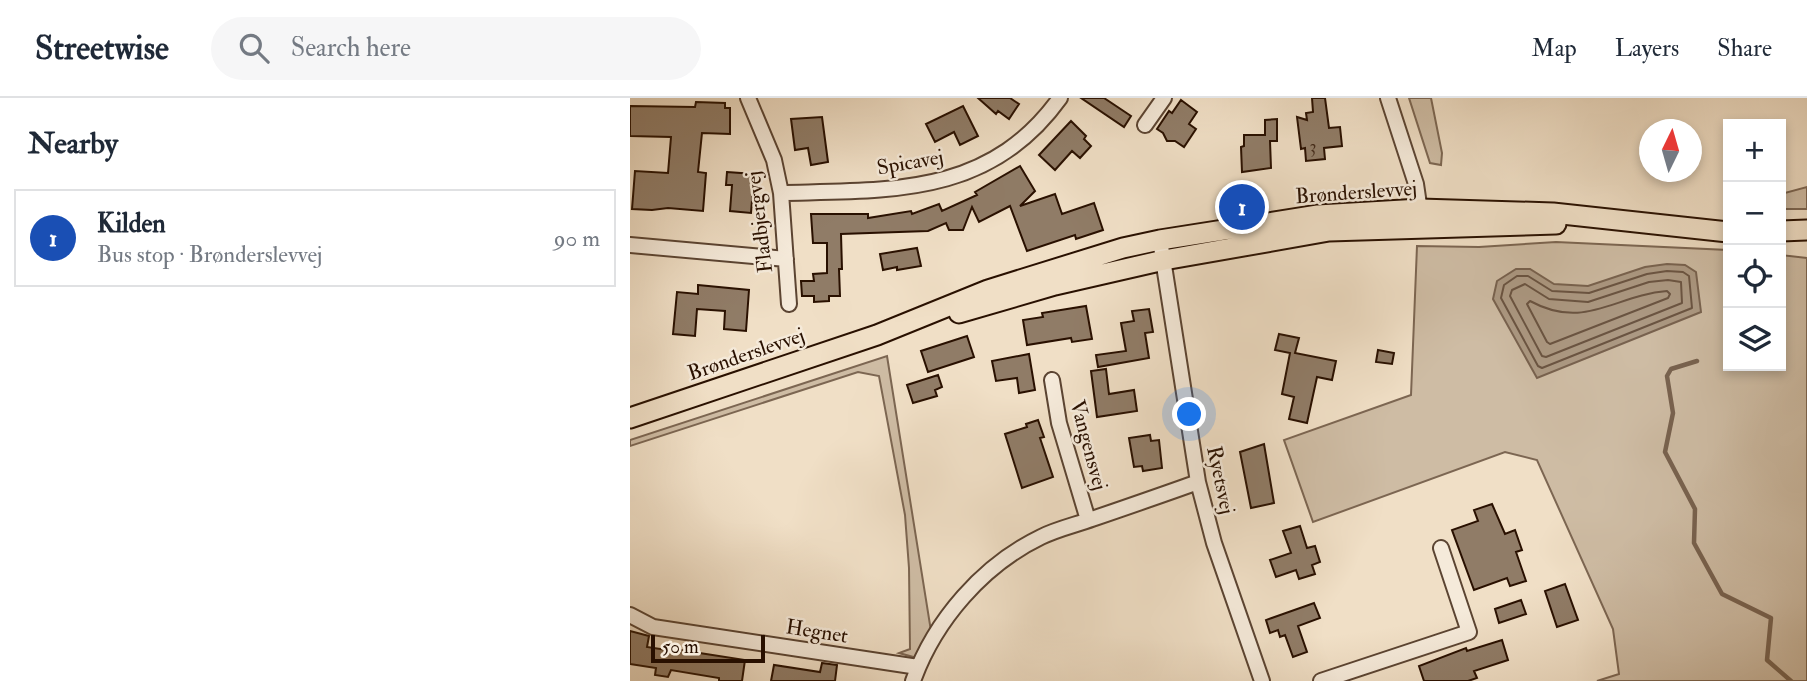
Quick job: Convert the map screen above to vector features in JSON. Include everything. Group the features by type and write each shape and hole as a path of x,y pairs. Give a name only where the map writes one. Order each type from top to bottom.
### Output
{"main road":[{"name":"Brønderslevvej","path":"630,418 877,334 988,290 1123,248 1160,240 1318,215 1421,218 1512,226 1552,223 1704,234 1723,232"},
{"name":"Brønderslevvej","path":"877,334 1055,285 1164,260 1421,218"},
{"path":"1786,231 1807,230"}],"street":[{"name":"Fladbjergvej","path":"748,98 774,160 781,193 789,303"},
{"name":"Spicavej","path":"781,193 897,190 940,182 983,165 1016,145 1047,116 1060,98"},
{"path":"1388,98 1416,184 1421,218"},
{"path":"1145,125 1161,99"},
{"name":"Ryetsvej","path":"1160,240 1198,482 1214,543 1262,681"},
{"path":"630,245 786,258"},
{"name":"Vangensvej","path":"1052,380 1059,423 1088,520"},
{"name":"Vangensvej","path":"915,674 943,624 960,601 983,576 1010,555 1043,536 1198,482"},
{"path":"1321,681 1469,632 1441,548"},
{"name":"Hegnet","path":"631,615 653,627 915,674"}],"shaded area":[{"path":"1409,98 1431,98 1442,153 1441,165 1430,163"},
{"path":"1807,187 1807,209 1786,209 1786,193"},
{"path":"1556,242 1723,250 1723,371 1786,371 1786,256 1807,258 1807,681 1597,681 1619,674 1613,629 1537,460 1505,452 1313,522 1284,440 1411,395 1417,246 1479,247"},
{"path":"887,356 931,631 917,658 899,653 910,649 909,568 905,515 879,376 858,372 630,446 630,440"}],"water":[{"path":"1685,265 1696,272 1701,312 1537,378 1493,299 1497,281 1516,269 1530,269 1554,284 1588,286 1645,267"}],"building":[{"path":"978,98 1010,98 1019,104 1009,119 998,111 996,114"},
{"path":"1081,98 1104,98 1131,116 1124,127"},
{"path":"1312,98 1325,98 1329,128 1340,127 1342,146 1324,148 1325,159 1306,161 1305,148 1301,149 1297,117 1307,120 1306,113 1313,112"},
{"path":"1181,100 1197,112 1189,124 1196,129 1184,147 1175,141 1167,141 1157,129 1169,111 1172,113"},
{"path":"696,102 725,103 725,108 730,108 730,134 702,133 698,172 706,173 703,211 632,209 635,171 668,173 671,137 630,136 630,106 695,107"},
{"path":"963,106 978,136 960,145 954,132 935,142 926,124"},
{"path":"822,117 828,162 811,165 808,148 795,150 791,119"},
{"path":"1277,119 1277,141 1270,141 1271,168 1242,172 1241,147 1244,146 1244,135 1265,135 1265,120"},
{"path":"1071,121 1086,136 1084,139 1091,146 1080,158 1072,151 1055,170 1039,155"},
{"path":"1020,166 1035,191 1020,206 1055,194 1062,214 1094,203 1103,230 1076,239 1075,235 1027,251 1010,206 979,222 972,207 963,230 949,230 946,223 928,231 841,234 840,296 829,296 829,301 814,302 814,296 802,296 801,281 814,281 813,274 827,273 827,243 813,243 811,214 868,214 868,218 911,211 912,214 939,204 942,211 977,195 975,192"},
{"path":"727,172 754,174 751,213 730,211 732,185 726,185"},
{"path":"917,248 921,266 883,270 880,254"},
{"path":"698,285 749,290 746,331 724,329 725,311 697,309 695,336 673,334 677,292 698,294"},
{"path":"1086,306 1092,339 1072,342 1071,338 1027,345 1023,320 1043,317 1042,313"},
{"path":"1149,309 1153,332 1145,333 1149,358 1098,367 1096,355 1126,351 1121,323 1134,321 1132,311"},
{"path":"1279,334 1299,338 1295,353 1336,361 1332,380 1317,377 1307,423 1289,419 1294,397 1282,394 1290,353 1275,350"},
{"path":"967,336 974,357 928,372 921,351"},
{"path":"1378,350 1394,353 1392,364 1376,362"},
{"path":"1029,354 1035,390 1019,393 1017,378 996,381 992,361"},
{"path":"1106,369 1109,394 1134,390 1137,411 1097,417 1091,371"},
{"path":"938,375 942,387 935,390 937,396 913,403 907,385"},
{"path":"1038,420 1044,437 1040,438 1053,477 1022,488 1005,434 1027,427 1026,424"},
{"path":"1150,435 1151,441 1159,440 1162,468 1143,471 1142,466 1134,467 1129,438"},
{"path":"1264,444 1274,503 1251,508 1240,452"},
{"path":"1492,504 1505,534 1515,530 1522,550 1516,552 1526,581 1510,586 1507,578 1474,590 1452,530 1478,521 1474,510"},
{"path":"1300,526 1307,548 1315,546 1320,562 1312,565 1315,574 1299,579 1296,570 1276,577 1270,560 1291,553 1283,531"},
{"path":"1565,584 1578,620 1557,627 1545,591"},
{"path":"1521,600 1526,614 1499,623 1495,609"},
{"path":"1314,603 1320,618 1298,626 1307,652 1293,657 1285,635 1280,637 1278,630 1270,633 1266,620"},
{"path":"630,631 649,636 647,647 745,660 742,681 719,681 719,678 671,670 668,677 655,675 656,668 630,664"},
{"path":"1502,640 1508,660 1474,671 1477,678 1468,681 1424,681 1419,666 1466,648 1467,651"},
{"path":"822,663 837,665 835,681 771,681 774,665 820,672"}],"waterway":[{"path":"1697,361 1671,369 1667,376 1673,413 1665,452 1695,509 1694,543 1722,594 1771,618 1767,660 1791,681"}],"place":[{"name":"Kilden","path":"1242,207"}]}
